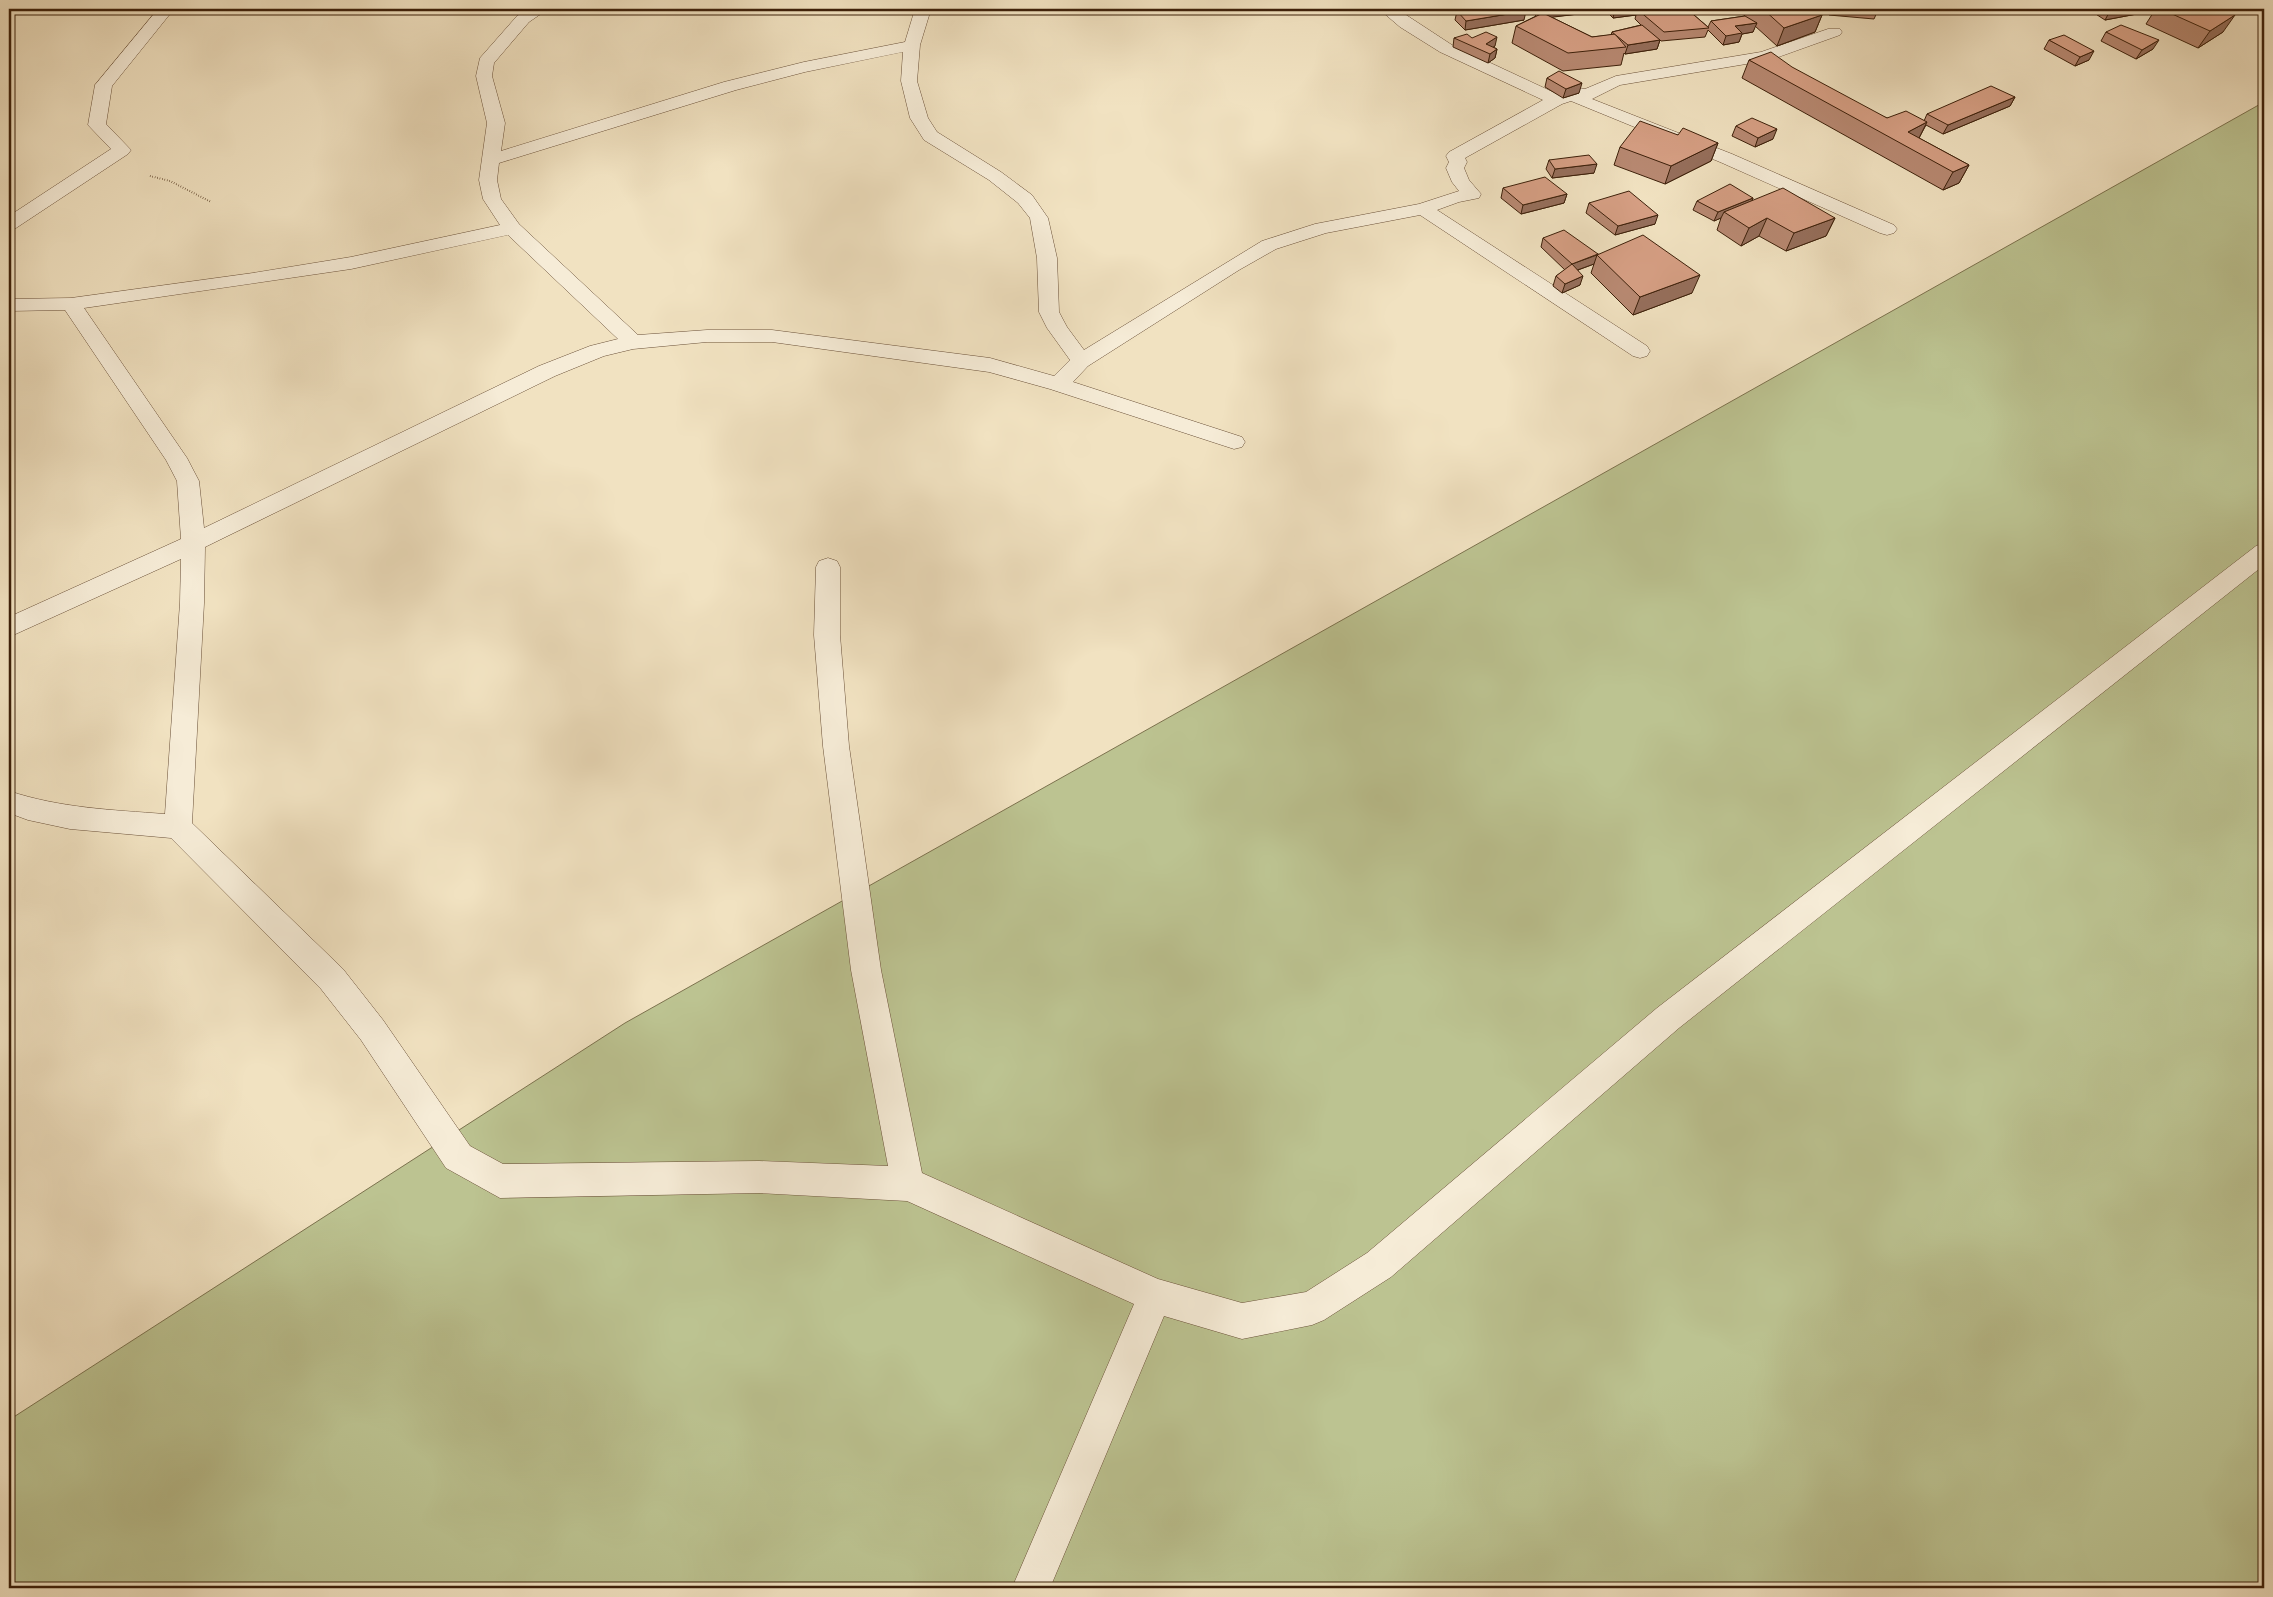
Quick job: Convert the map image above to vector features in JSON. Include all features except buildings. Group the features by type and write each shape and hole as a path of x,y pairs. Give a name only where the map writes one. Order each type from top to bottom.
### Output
{"street":[{"path":"9,224 122,150 97,125 104,85 166,9"},
{"path":"540,9 523,19 486,62 484,76 496,123 488,180 492,199 512,228 633,342"},
{"path":"923,9 912,45 910,81 918,118 930,136 995,176 1025,199 1039,218 1047,258 1049,312 1057,328 1081,361"},
{"path":"1387,9 1407,26 1433,41 1556,100"},
{"path":"1578,99 1616,81 1764,56 1834,32"},
{"path":"491,160 730,86 804,67 912,45"},
{"path":"1058,384 1081,361 1232,266 1270,245 1322,228 1423,209 1455,197 1472,194 1461,182 1455,168 1458,162 1455,156 1556,100 1579,92 1578,99"},
{"path":"1578,99 1726,158 1887,229"},
{"path":"1423,209 1640,351"},
{"path":"9,304 72,304 351,263 512,228"},
{"path":"72,304 176,458 188,481 193,543 191,613 178,828"},
{"path":"9,628 193,543 547,371 597,351 633,342 706,336 772,336 990,365 1058,384 1234,442"},
{"path":"9,802 27,809 85,818 178,828 332,979 372,1030 458,1157 500,1181 759,1177 908,1184 1155,1296 1242,1321 1312,1308 1379,1265 1668,1018 2264,552"},
{"path":"828,567 827,635 838,756 866,970 908,1184"},
{"path":"1031,1588 1155,1296"}],"green space":[{"path":"2264,102 2264,1588 9,1588 9,1420 625,1023"}]}
